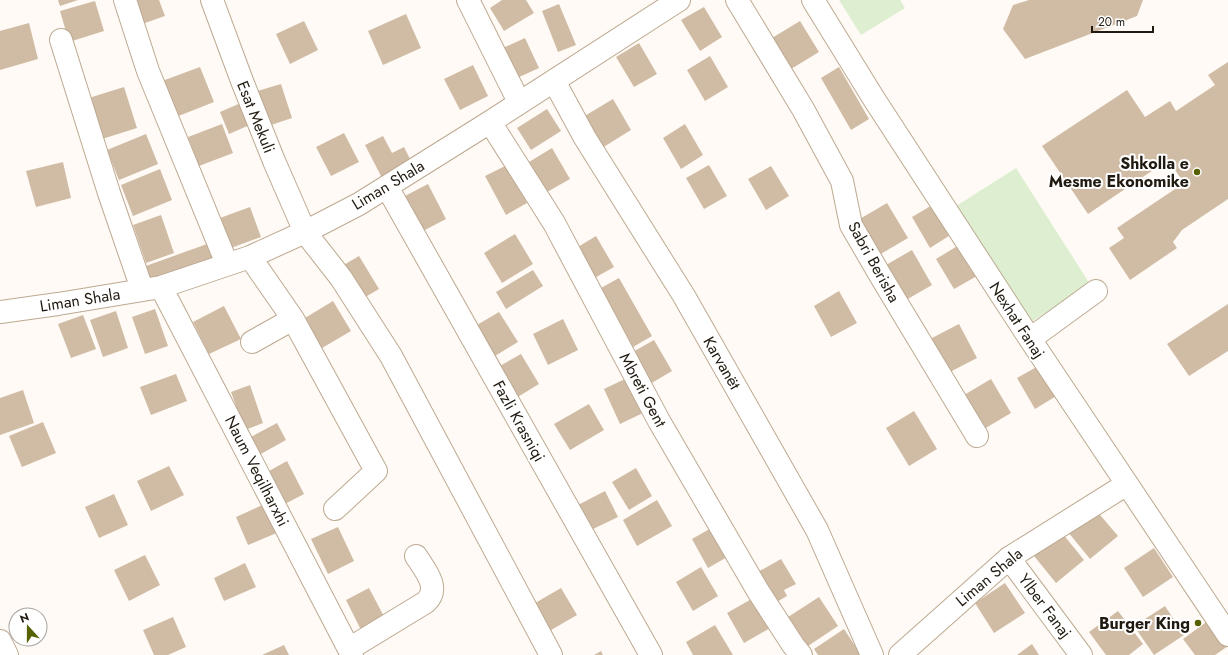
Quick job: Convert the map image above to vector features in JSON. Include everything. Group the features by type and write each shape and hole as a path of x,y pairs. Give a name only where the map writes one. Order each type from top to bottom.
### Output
{"street":[{"path":"125,0 148,71 227,264"},
{"name":"Esat Mekuli","path":"212,0 268,147 305,232 341,278 391,356 551,655"},
{"path":"468,0 519,102"},
{"name":"Liman Shala","path":"0,312 152,288 250,257 305,232 359,204 490,122 679,0"},
{"name":"Sabri Berisha","path":"737,0 803,109 842,182 851,225 977,436"},
{"name":"Nexhat Fanaj","path":"813,0 874,99 1030,339 1127,484 1225,623"},
{"name":"Naum Veqilharxhi","path":"61,40 109,193 152,288 350,652"},
{"name":"Karvanët","path":"554,80 585,138 684,296 817,530 872,655"},
{"name":"Mbreti Gent","path":"490,122 554,223 659,421 758,591 801,655"},
{"name":"Fazli Krasniqi","path":"386,187 651,655"},
{"path":"250,257 293,319 376,471 335,509"},
{"path":"1030,339 1096,291"},
{"path":"252,342 293,319"},
{"name":"Liman Shala","path":"900,655 1009,558 1127,484"},
{"path":"350,652 431,598 433,587 416,556"},
{"name":"Ylber Fanaj","path":"1009,558 1081,655"},
{"path":"0,641 7,655"}],"green space":[{"path":"839,0 900,0 905,8 861,35"},
{"path":"1016,168 1090,284 1028,324 953,208"}],"building":[{"path":"58,0 78,0 60,6"},
{"path":"133,0 159,0 165,16 142,24"},
{"path":"502,0 526,0 534,13 504,31 490,8"},
{"path":"1029,0 1143,0 1137,16 1025,59 1003,29 1013,5"},
{"path":"95,1 104,31 69,42 60,11"},
{"path":"559,4 576,45 558,52 542,11"},
{"path":"704,7 722,37 700,51 681,20"},
{"path":"406,14 421,48 383,65 368,31"},
{"path":"304,21 318,50 290,64 276,34"},
{"path":"800,21 819,52 791,69 772,38"},
{"path":"29,23 38,59 0,70 0,31"},
{"path":"525,38 539,68 517,78 503,48"},
{"path":"639,43 657,74 634,87 616,57"},
{"path":"710,56 728,87 705,101 687,70"},
{"path":"1228,62 1228,199 1182,230 1173,242 1177,248 1130,280 1109,248 1124,238 1117,228 1184,183 1168,160 1088,214 1042,146 1127,90 1145,117 1170,101 1176,111 1215,85 1208,75"},
{"path":"473,65 488,96 460,110 444,79"},
{"path":"200,67 214,102 176,117 162,81"},
{"path":"839,67 869,119 851,130 821,78"},
{"path":"281,84 292,118 265,127 254,92"},
{"path":"124,87 137,128 102,139 89,98"},
{"path":"613,99 631,130 602,148 583,117"},
{"path":"243,102 252,124 229,134 220,112"},
{"path":"547,109 561,131 531,150 517,128"},
{"path":"222,124 233,153 199,166 188,137"},
{"path":"685,124 703,155 681,169 663,138"},
{"path":"344,133 359,162 331,176 316,147"},
{"path":"146,134 158,164 119,180 107,150"},
{"path":"383,136 392,153 404,147 412,163 382,178 365,145"},
{"path":"552,148 570,179 547,192 529,162"},
{"path":"63,162 71,198 36,207 26,171"},
{"path":"507,165 527,203 506,215 485,176"},
{"path":"709,165 727,196 704,209 686,178"},
{"path":"771,166 789,196 766,210 748,179"},
{"path":"160,169 172,200 133,216 121,185"},
{"path":"428,184 446,219 421,232 403,197"},
{"path":"887,203 908,238 879,255 858,220"},
{"path":"934,204 952,234 930,248 912,217"},
{"path":"250,207 261,237 231,248 220,218"},
{"path":"161,215 174,253 146,263 133,225"},
{"path":"515,234 533,264 502,283 484,253"},
{"path":"596,236 614,267 591,280 573,250"},
{"path":"207,244 213,261 148,283 143,267"},
{"path":"959,245 977,276 954,289 936,259"},
{"path":"912,250 932,285 906,300 886,265"},
{"path":"359,256 379,289 362,299 342,266"},
{"path":"533,270 543,286 506,309 496,292"},
{"path":"619,278 652,336 633,347 601,288"},
{"path":"839,291 857,323 831,337 814,306"},
{"path":"333,301 351,331 322,348 305,318"},
{"path":"1228,304 1228,351 1189,376 1167,344"},
{"path":"224,306 241,339 209,354 193,322"},
{"path":"155,309 168,346 145,354 132,317"},
{"path":"116,311 128,348 103,357 90,320"},
{"path":"499,312 518,342 495,356 477,325"},
{"path":"83,315 96,349 71,358 58,324"},
{"path":"563,319 578,350 548,365 533,334"},
{"path":"959,324 977,358 948,373 930,339"},
{"path":"654,340 672,371 650,384 631,353"},
{"path":"521,354 539,384 516,398 498,367"},
{"path":"1040,365 1058,395 1035,409 1017,378"},
{"path":"176,374 187,401 151,415 140,387"},
{"path":"629,377 645,412 620,424 604,389"},
{"path":"991,379 1011,413 984,429 964,395"},
{"path":"250,385 263,423 245,430 231,392"},
{"path":"23,390 34,423 0,435 0,398"},
{"path":"589,404 604,430 570,450 554,424"},
{"path":"914,411 937,449 909,466 886,428"},
{"path":"43,422 56,453 22,467 9,436"},
{"path":"277,423 286,440 259,455 249,438"},
{"path":"287,461 304,494 285,504 269,471"},
{"path":"169,466 184,495 151,511 137,481"},
{"path":"636,468 652,496 629,510 612,482"},
{"path":"605,491 618,517 591,530 578,505"},
{"path":"114,494 128,525 99,538 85,507"},
{"path":"657,500 672,526 637,546 623,520"},
{"path":"267,503 279,532 248,545 236,517"},
{"path":"1095,509 1118,536 1090,559 1068,532"},
{"path":"338,527 354,561 328,574 311,539"},
{"path":"713,527 729,556 708,568 692,539"},
{"path":"1062,533 1084,560 1056,583 1034,556"},
{"path":"1154,548 1173,577 1143,597 1124,568"},
{"path":"145,555 160,585 129,601 114,570"},
{"path":"781,559 796,584 784,590 787,596 773,604 756,573"},
{"path":"245,563 256,587 224,601 214,578"},
{"path":"701,567 718,596 693,611 676,582"},
{"path":"1005,583 1025,613 994,633 975,603"},
{"path":"369,588 388,624 364,636 346,600"},
{"path":"561,588 577,615 546,633 530,606"},
{"path":"755,597 772,627 744,643 727,613"},
{"path":"819,597 838,626 808,646 788,617"},
{"path":"1165,606 1184,635 1154,655 1134,626"},
{"path":"1118,611 1143,644 1129,655 1106,655 1089,632"},
{"path":"173,617 186,647 168,655 154,655 143,630"},
{"path":"1209,620 1228,646 1215,655 1195,655 1183,639"},
{"path":"715,625 733,655 693,655 686,642"},
{"path":"844,629 861,655 818,655 814,649"},
{"path":"1032,644 1039,655 1017,655"},
{"path":"284,645 289,655 262,655"},
{"path":"601,651 603,655 594,655"}],"place":[{"name":"Shkolla e Mesme Ekonomike","path":"1197,172"},
{"name":"Burger King","path":"1198,623"}]}
